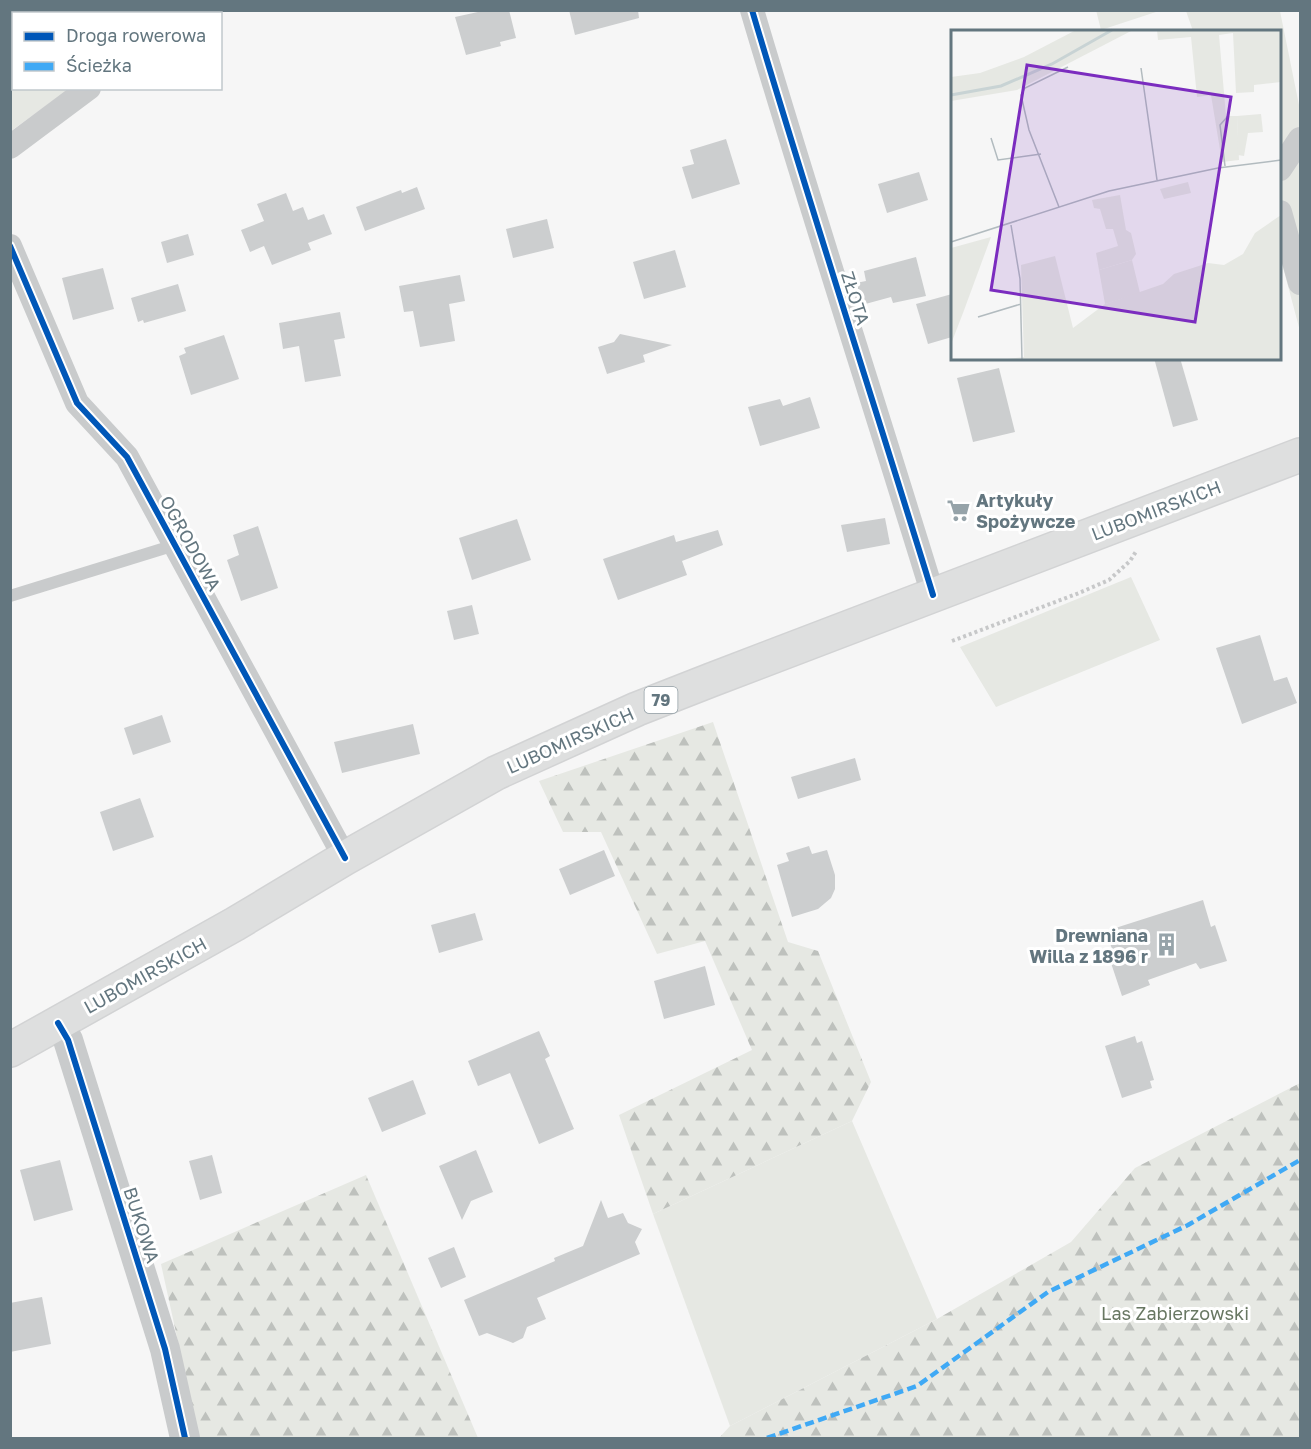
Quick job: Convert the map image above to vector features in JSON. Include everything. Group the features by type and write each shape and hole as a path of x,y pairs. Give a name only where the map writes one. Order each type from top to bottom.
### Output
{"main road":[{"name":"LUBOMIRSKICH","path":"10,1050 235,924 345,858 485,779 577,736 648,705 1300,455"}],"street":[{"name":"ZŁOTA","path":"752,10 803,182 872,395 933,596"},
{"path":"10,147 86,90"},
{"path":"1281,168 1300,139"},
{"path":"1281,216 1300,284"},
{"name":"OGRODOWA","path":"10,246 77,403 127,457 345,858"},
{"name":"BUKOWA","path":"58,1023 68,1040 165,1349 185,1438"}],"lane":[{"path":"10,596 176,545"}],"path":[{"path":"952,641 1109,580 1130,561 1142,544"}],"green space":[{"path":"1096,10 1159,10 1159,11 1101,30"},
{"path":"11,11 176,11 12,12 12,90 68,90 11,131"},
{"path":"1186,11 1280,11 1300,110 1300,331 1281,260 1281,30 1193,30"},
{"path":"1131,577 1160,640 996,707 960,647"},
{"path":"713,722 788,942 818,951 871,1082 852,1121 653,1214 619,1115 752,1050 705,941 657,954 601,832 563,832 539,781"},
{"name":"Las Zabierzowski","path":"1300,1083 1300,1438 719,1438 730,1426 937,1319 1071,1242 1135,1168"},
{"path":"852,1121 937,1319 730,1426 653,1214"},
{"path":"366,1175 478,1438 199,1438 161,1264"}],"building":[{"path":"487,10 509,10 516,38 500,42 501,46 466,55 455,17"},
{"path":"569,10 638,10 639,18 575,35"},
{"path":"726,139 740,184 692,199 682,167 694,164 690,150"},
{"path":"919,172 928,200 887,213 878,184"},
{"path":"417,187 425,209 365,231 356,207 401,190 402,193"},
{"path":"286,193 293,211 303,207 308,220 324,214 332,234 308,243 311,250 272,265 264,246 250,252 241,230 264,221 257,204"},
{"path":"547,219 554,248 513,258 506,229"},
{"path":"188,234 194,255 167,263 161,242"},
{"path":"675,250 686,287 644,299 633,262"},
{"path":"916,257 926,296 893,303 891,297 858,306 851,284 866,281 864,271"},
{"path":"103,268 114,309 73,320 62,278"},
{"path":"460,275 465,301 449,304 455,341 420,347 413,311 404,312 399,286"},
{"path":"178,284 186,311 144,323 143,320 138,322 131,298"},
{"path":"951,294 951,337 928,344 916,304"},
{"path":"340,312 345,338 334,340 341,376 305,382 299,346 283,349 279,323"},
{"path":"620,334 672,345 643,355 645,362 607,374 598,347 614,342"},
{"path":"224,335 239,379 191,395 179,356 186,353 184,348"},
{"path":"1155,360 1181,360 1198,420 1173,427"},
{"path":"999,368 1015,432 973,442 957,378"},
{"path":"810,397 820,428 760,446 748,407 780,399 783,406"},
{"path":"885,518 890,544 847,552 841,525"},
{"path":"517,519 531,560 472,580 459,538"},
{"path":"258,526 278,588 241,601 227,560 239,555 233,535"},
{"path":"718,530 723,545 682,561 687,575 618,600 603,559 674,535 676,542"},
{"path":"472,605 479,634 454,640 447,611"},
{"path":"1260,635 1274,681 1287,677 1297,703 1242,724 1216,648"},
{"path":"162,715 171,742 133,755 124,728"},
{"path":"413,724 420,754 342,773 334,742"},
{"path":"855,758 861,780 798,799 791,777"},
{"path":"140,798 154,837 113,851 100,812"},
{"path":"809,846 812,854 827,850 835,875 835,889 831,898 818,909 792,917 777,865 789,861 786,853"},
{"path":"604,850 615,876 570,895 559,869"},
{"name":"Drewniana Willa z 1896 r","path":"1203,900 1211,927 1215,925 1227,961 1200,969 1196,963 1148,980 1150,985 1122,996 1110,960 1115,958 1106,931"},
{"path":"475,913 483,940 439,953 431,925"},
{"path":"705,966 715,1005 664,1019 654,981"},
{"path":"539,1031 550,1056 545,1059 574,1129 539,1144 510,1073 478,1086 468,1061"},
{"path":"1135,1036 1137,1043 1142,1041 1154,1080 1150,1081 1152,1088 1122,1098 1105,1046"},
{"path":"413,1080 426,1114 382,1132 368,1098"},
{"path":"476,1150 493,1192 471,1201 462,1220 439,1166"},
{"path":"212,1155 222,1193 200,1200 189,1161"},
{"path":"60,1160 73,1210 34,1221 20,1170"},
{"path":"601,1200 608,1218 623,1213 628,1223 642,1229 635,1242 640,1254 537,1298 546,1319 527,1327 523,1338 513,1343 487,1333 479,1336 464,1300 555,1261 554,1258 583,1246"},
{"path":"454,1247 466,1277 441,1288 428,1258"},
{"path":"42,1297 51,1344 10,1352 10,1303"}],"marked path":[{"path":"767,1438 917,1386 1048,1292 1188,1225 1300,1160"}],"cycle path":[{"path":"752,10 933,595"},
{"path":"10,246 77,403 127,457 345,858"},
{"path":"58,1023 68,1040 165,1349 185,1438"}],"place":[{"name":"Artykuły Spożywcze","path":"958,510"},
{"name":"Drewniana Willa z 1896 r","path":"1166,945"}]}
